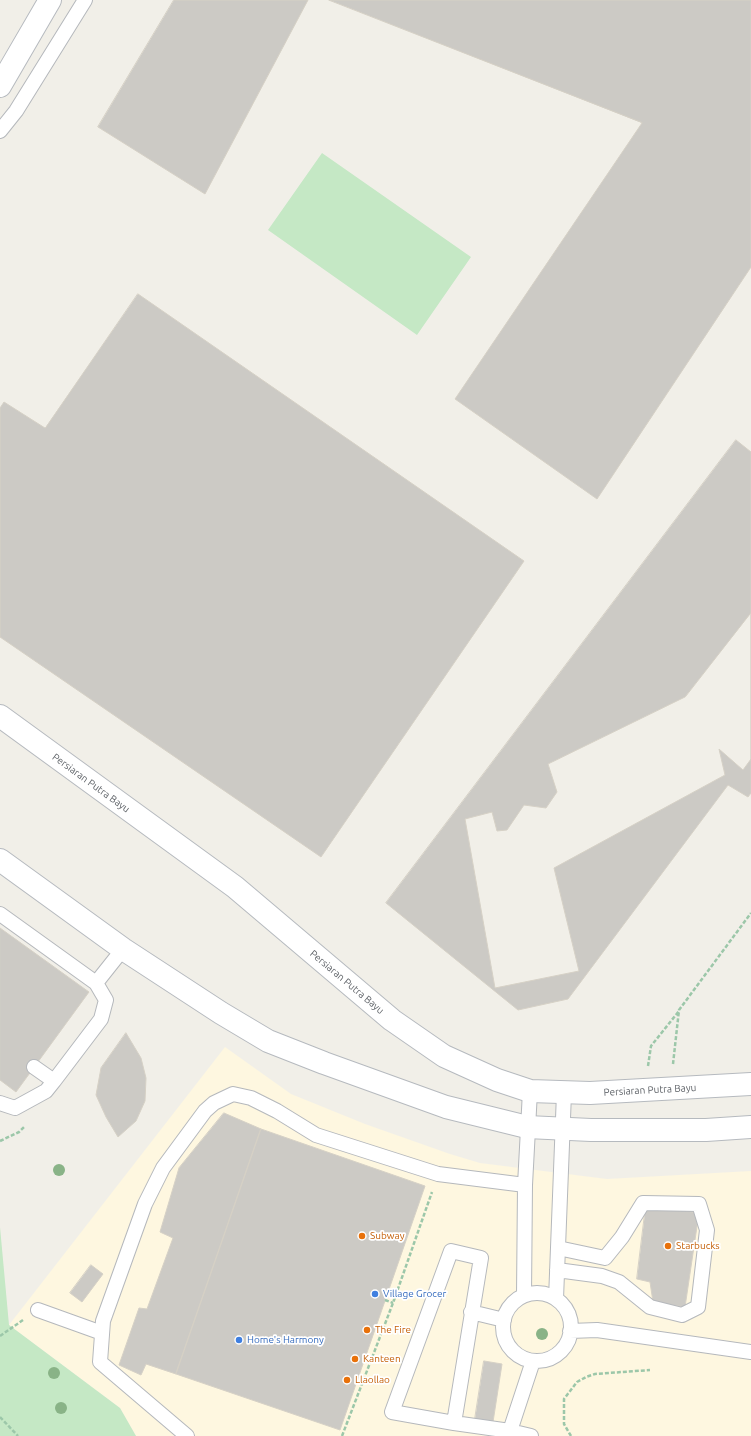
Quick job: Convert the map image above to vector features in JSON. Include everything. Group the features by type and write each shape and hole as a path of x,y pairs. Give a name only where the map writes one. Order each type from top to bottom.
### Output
{"street":[{"path":"0,86 50,0"},
{"name":"Persiaran Putra Bayu","path":"0,716 235,887 392,1020 444,1056 497,1080 530,1091 590,1093 751,1084"},
{"path":"0,860 123,948 221,1014 268,1041 324,1063 446,1106 528,1126 591,1130 706,1130 751,1127"}],"lane":[{"path":"0,131 16,111 85,0"},
{"path":"0,914 96,983 106,1000 101,1019 46,1091 14,1108 0,1103"},
{"path":"96,983 123,948"},
{"path":"34,1067 54,1081"},
{"path":"524,1295 525,1185 530,1091"},
{"path":"556,1299 564,1093"},
{"path":"187,1436 100,1362 102,1333 103,1321 145,1204 163,1168 205,1111 214,1103 233,1094 251,1098 277,1111 316,1134 438,1174 525,1185"},
{"path":"557,1270 602,1276 619,1282 650,1307 682,1316 698,1307 707,1230 699,1204 643,1203 622,1237 606,1258 558,1248"},
{"path":"454,1423 481,1258 451,1250 392,1412 454,1423 510,1431 532,1436"},
{"path":"535,1293 546,1294 556,1299 564,1308 570,1319 570,1331 567,1341 562,1350 554,1356 543,1360 522,1358 513,1351 507,1342 503,1332 504,1320 508,1310 515,1301 524,1295 535,1293"},
{"path":"38,1310 102,1333"},
{"path":"471,1312 504,1320"},
{"path":"570,1331 597,1330 751,1352"},
{"path":"510,1431 533,1360"}],"path":[{"path":"643,1090 651,1046 680,1010 751,914"},
{"path":"675,1051 680,1010"},
{"path":"342,1436 393,1303 438,1174"},
{"path":"385,1300 393,1303"},
{"path":"0,1336 38,1310"},
{"path":"571,1436 564,1424 564,1399 577,1382 595,1374 650,1370"},
{"path":"0,1416 18,1436"}],"shaded area":[{"path":"225,1047 291,1094 365,1124 480,1163 607,1179 751,1171 751,1436 136,1436 120,1408 9,1325"}],"green space":[{"path":"322,153 471,257 417,335 268,230"},
{"path":"0,1227 9,1325 120,1408 136,1436 0,1436"}],"building":[{"path":"174,0 308,0 205,194 98,127"},
{"path":"329,0 751,0 751,267 597,499 455,399 642,123"},
{"path":"138,294 524,561 321,857 0,637 0,408 4,402 45,428"},
{"path":"736,440 751,452 751,793 748,797 728,785 568,999 518,1010 386,903"},
{"path":"751,613 751,759 743,770 719,749 725,775 554,868 579,971 495,988 465,819 492,812 497,831 507,830 524,805 546,808 557,792 548,764 685,697"},
{"path":"0,928 89,992 16,1092 0,1080"},
{"path":"126,1033 141,1058 146,1078 145,1101 136,1121 118,1137 106,1117 96,1095 101,1068"},
{"path":"224,1113 261,1129 176,1374 146,1364 141,1375 119,1365 139,1308 147,1309 173,1238 160,1232 179,1168"},
{"path":"261,1129 425,1186 340,1430 176,1374"},
{"name":"Starbucks","path":"646,1205 699,1213 685,1307 653,1302 650,1282 637,1279"},
{"path":"91,1265 103,1274 82,1302 70,1293"},
{"path":"484,1361 502,1364 493,1422 475,1419"}],"place":[{"name":"Subway","path":"362,1236"},
{"name":"Starbucks","path":"668,1246"},
{"name":"Village Grocer","path":"375,1294"},
{"name":"The Fire","path":"367,1330"},
{"name":"Home's Harmony","path":"239,1340"},
{"name":"Kanteen","path":"355,1359"},
{"name":"Llaollao","path":"347,1380"}]}
